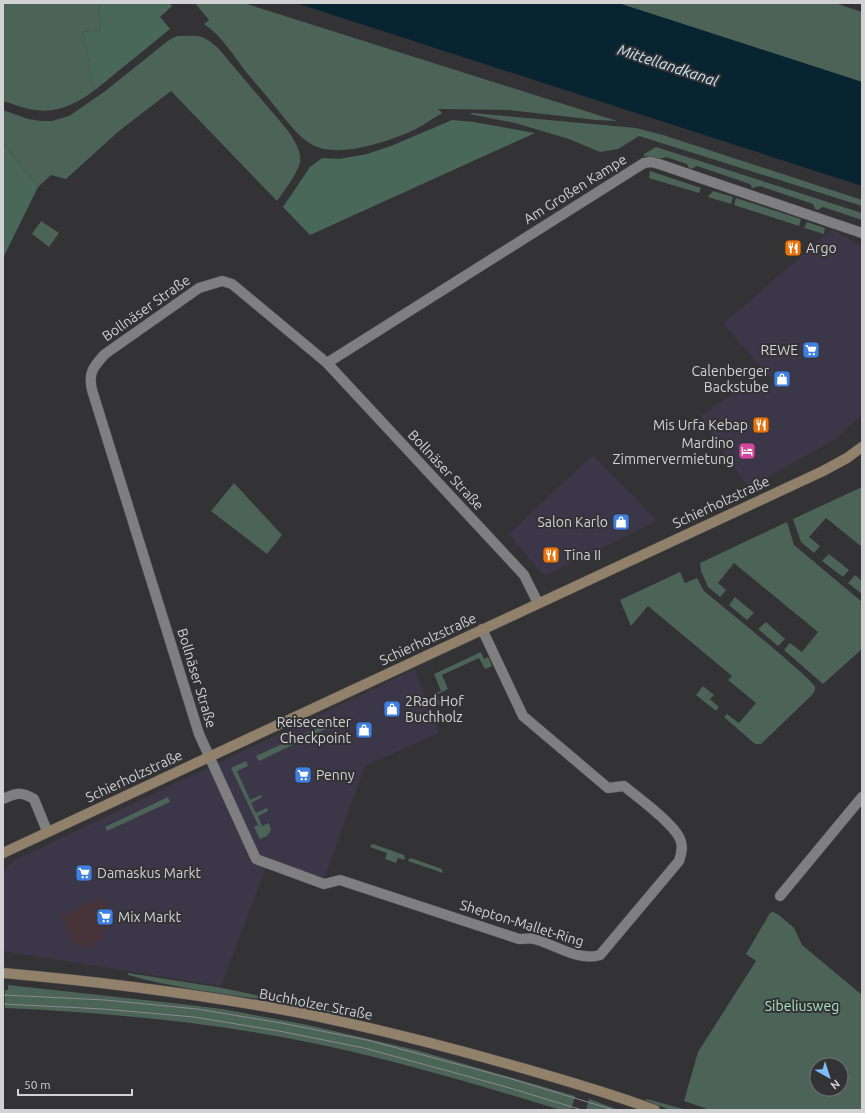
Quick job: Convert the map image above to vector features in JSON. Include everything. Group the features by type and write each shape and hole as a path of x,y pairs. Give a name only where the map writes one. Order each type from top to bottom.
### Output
{"street":[{"name":"Am Großen Kampe","path":"327,362 644,163 651,162 659,164 862,233"},
{"name":"Bollnäser Straße","path":"209,756 199,734 90,380 94,366 104,354 199,288 222,281 232,284 327,362 524,575 538,603"},
{"name":"Schierholzstraße","path":"3,853 47,831 823,471 848,458 862,447"},
{"name":"Shepton-Mallet-Ring","path":"209,756 256,859 324,884 340,880 519,940 533,939 583,956 600,955 679,861 682,851 682,843 676,831 624,786 608,788 523,716 482,629"},
{"path":"3,799 13,794 21,793 34,799 47,831"},
{"path":"780,896 862,797"},
{"name":"Buchholzer Straße","path":"3,973 149,989 305,1014 416,1039 617,1096 655,1110"},
{"name":"Buchholzer Straße","path":"617,1096 637,1110"}],"shaded area":[{"path":"832,229 862,247 862,414 836,439 749,488 714,439 701,415 726,399 746,383 756,393 772,380 723,323"},
{"path":"593,455 657,521 544,576 509,534"},
{"path":"415,669 439,733 365,766 324,879 269,859 221,986 3,951 3,873 13,861"},
{"path":"102,897 109,912 111,913 99,944 93,942 90,950 74,944 61,916"}],"green space":[{"path":"3,3 99,3 101,30 82,32 95,90 75,103 60,109 44,111 23,108 3,101"},
{"path":"99,3 169,3 172,6 160,17 170,29 95,90 82,32 101,30"},
{"path":"195,3 244,3 617,121 509,110 438,109 442,113 416,129 393,139 364,147 349,149 334,150 322,148 311,144 291,126 246,72 222,40 204,24 209,20"},
{"path":"618,3 835,3 862,12 862,82"},
{"path":"177,36 199,36 218,48 289,132 299,150 300,162 294,177 277,201 171,91 119,131 66,179 51,175 38,187 3,143 3,110 28,119 41,121 52,121 69,116 104,92 169,40"},
{"path":"473,113 636,128 663,135 862,200 862,206 639,136 618,149 600,152 569,139 515,123 469,114"},
{"path":"452,120 474,122 535,133 310,235 283,207 310,167 322,158 339,159 367,154 391,146"},
{"path":"3,143 38,187 3,258"},
{"path":"656,147 862,213 862,220 823,207 818,210 815,209 813,204 760,186 752,188 750,184 697,166 691,169 687,164 666,157 659,158 644,156 644,154"},
{"path":"650,171 701,188 699,193 649,178"},
{"path":"713,191 733,197 731,204 708,197"},
{"path":"736,198 801,219 799,226 734,205"},
{"path":"41,221 59,233 49,247 32,234"},
{"path":"807,222 825,228 824,234 804,228"},
{"path":"234,483 282,535 267,554 211,511"},
{"path":"862,487 862,547 826,518 809,537 820,546 814,553 801,542 793,519"},
{"path":"787,522 794,545 862,602 862,649 823,684 784,650 790,643 802,652 818,632 734,563 718,583 726,590 720,597 708,587 701,571 700,563"},
{"path":"829,554 849,570 843,577 822,561"},
{"path":"680,572 685,583 697,578 704,591 782,656 815,687 812,695 761,744 755,744 724,717 727,714 739,723 756,703 728,680 732,676 648,606 631,626 620,600"},
{"path":"855,575 862,581 862,594 848,583"},
{"path":"735,597 754,613 747,620 729,605"},
{"path":"766,622 785,639 778,646 758,629"},
{"path":"481,652 484,659 488,657 492,666 485,669 479,658 442,675 448,689 436,695 441,706 440,707 434,694 441,691 434,674"},
{"path":"703,686 714,695 710,699 719,707 716,711 696,695"},
{"path":"326,724 328,728 259,761 256,756"},
{"path":"246,761 248,766 237,771 250,800 261,795 262,797 251,803 256,813 267,808 268,811 258,816 262,826 269,823 271,830 267,836 260,839 254,827 258,825 231,768"},
{"path":"168,797 170,802 107,831 105,827"},
{"path":"373,844 404,855 405,858 404,860 398,858 396,863 385,859 387,853 370,847"},
{"path":"411,858 442,869 443,873 408,861"},
{"name":"Sibeliusweg","path":"773,912 779,915 794,928 802,945 862,995 862,1110 710,1110 684,1101 698,1052 756,961 746,954 770,913"},
{"path":"128,973 217,987 347,1014 347,1016 266,1000 179,987 145,980 128,975"},
{"path":"8,985 222,1009 308,1025 416,1050 575,1096 571,1110 561,1110 424,1070 299,1040 215,1026 173,1021 89,1013 5,1008 5,990 8,990"},
{"path":"589,1099 619,1110 586,1110"},
{"path":"647,1099 687,1110 670,1110 645,1100"}],"water":[{"name":"Mittellandkanal","path":"296,3 618,3 862,82 862,186"}],"tram line":[{"path":"3,995 105,1000 197,1009 281,1023 367,1040 505,1077 614,1110"},
{"path":"3,1004 103,1009 194,1017 279,1031 364,1048 503,1086 582,1110"}],"place":[{"name":"Argo","path":"793,248"},
{"name":"REWE","path":"811,350"},
{"name":"Calenberger Backstube","path":"782,379"},
{"name":"Mis Urfa Kebap","path":"761,425"},
{"name":"Mardino Zimmervermietung","path":"747,451"},
{"name":"Salon Karlo","path":"621,522"},
{"name":"Tina II","path":"551,555"},
{"name":"2Rad Hof Buchholz","path":"392,709"},
{"name":"Reisecenter Checkpoint","path":"364,730"},
{"name":"Penny","path":"303,775"},
{"name":"Damaskus Markt","path":"84,873"},
{"name":"Mix Markt","path":"105,917"}]}
